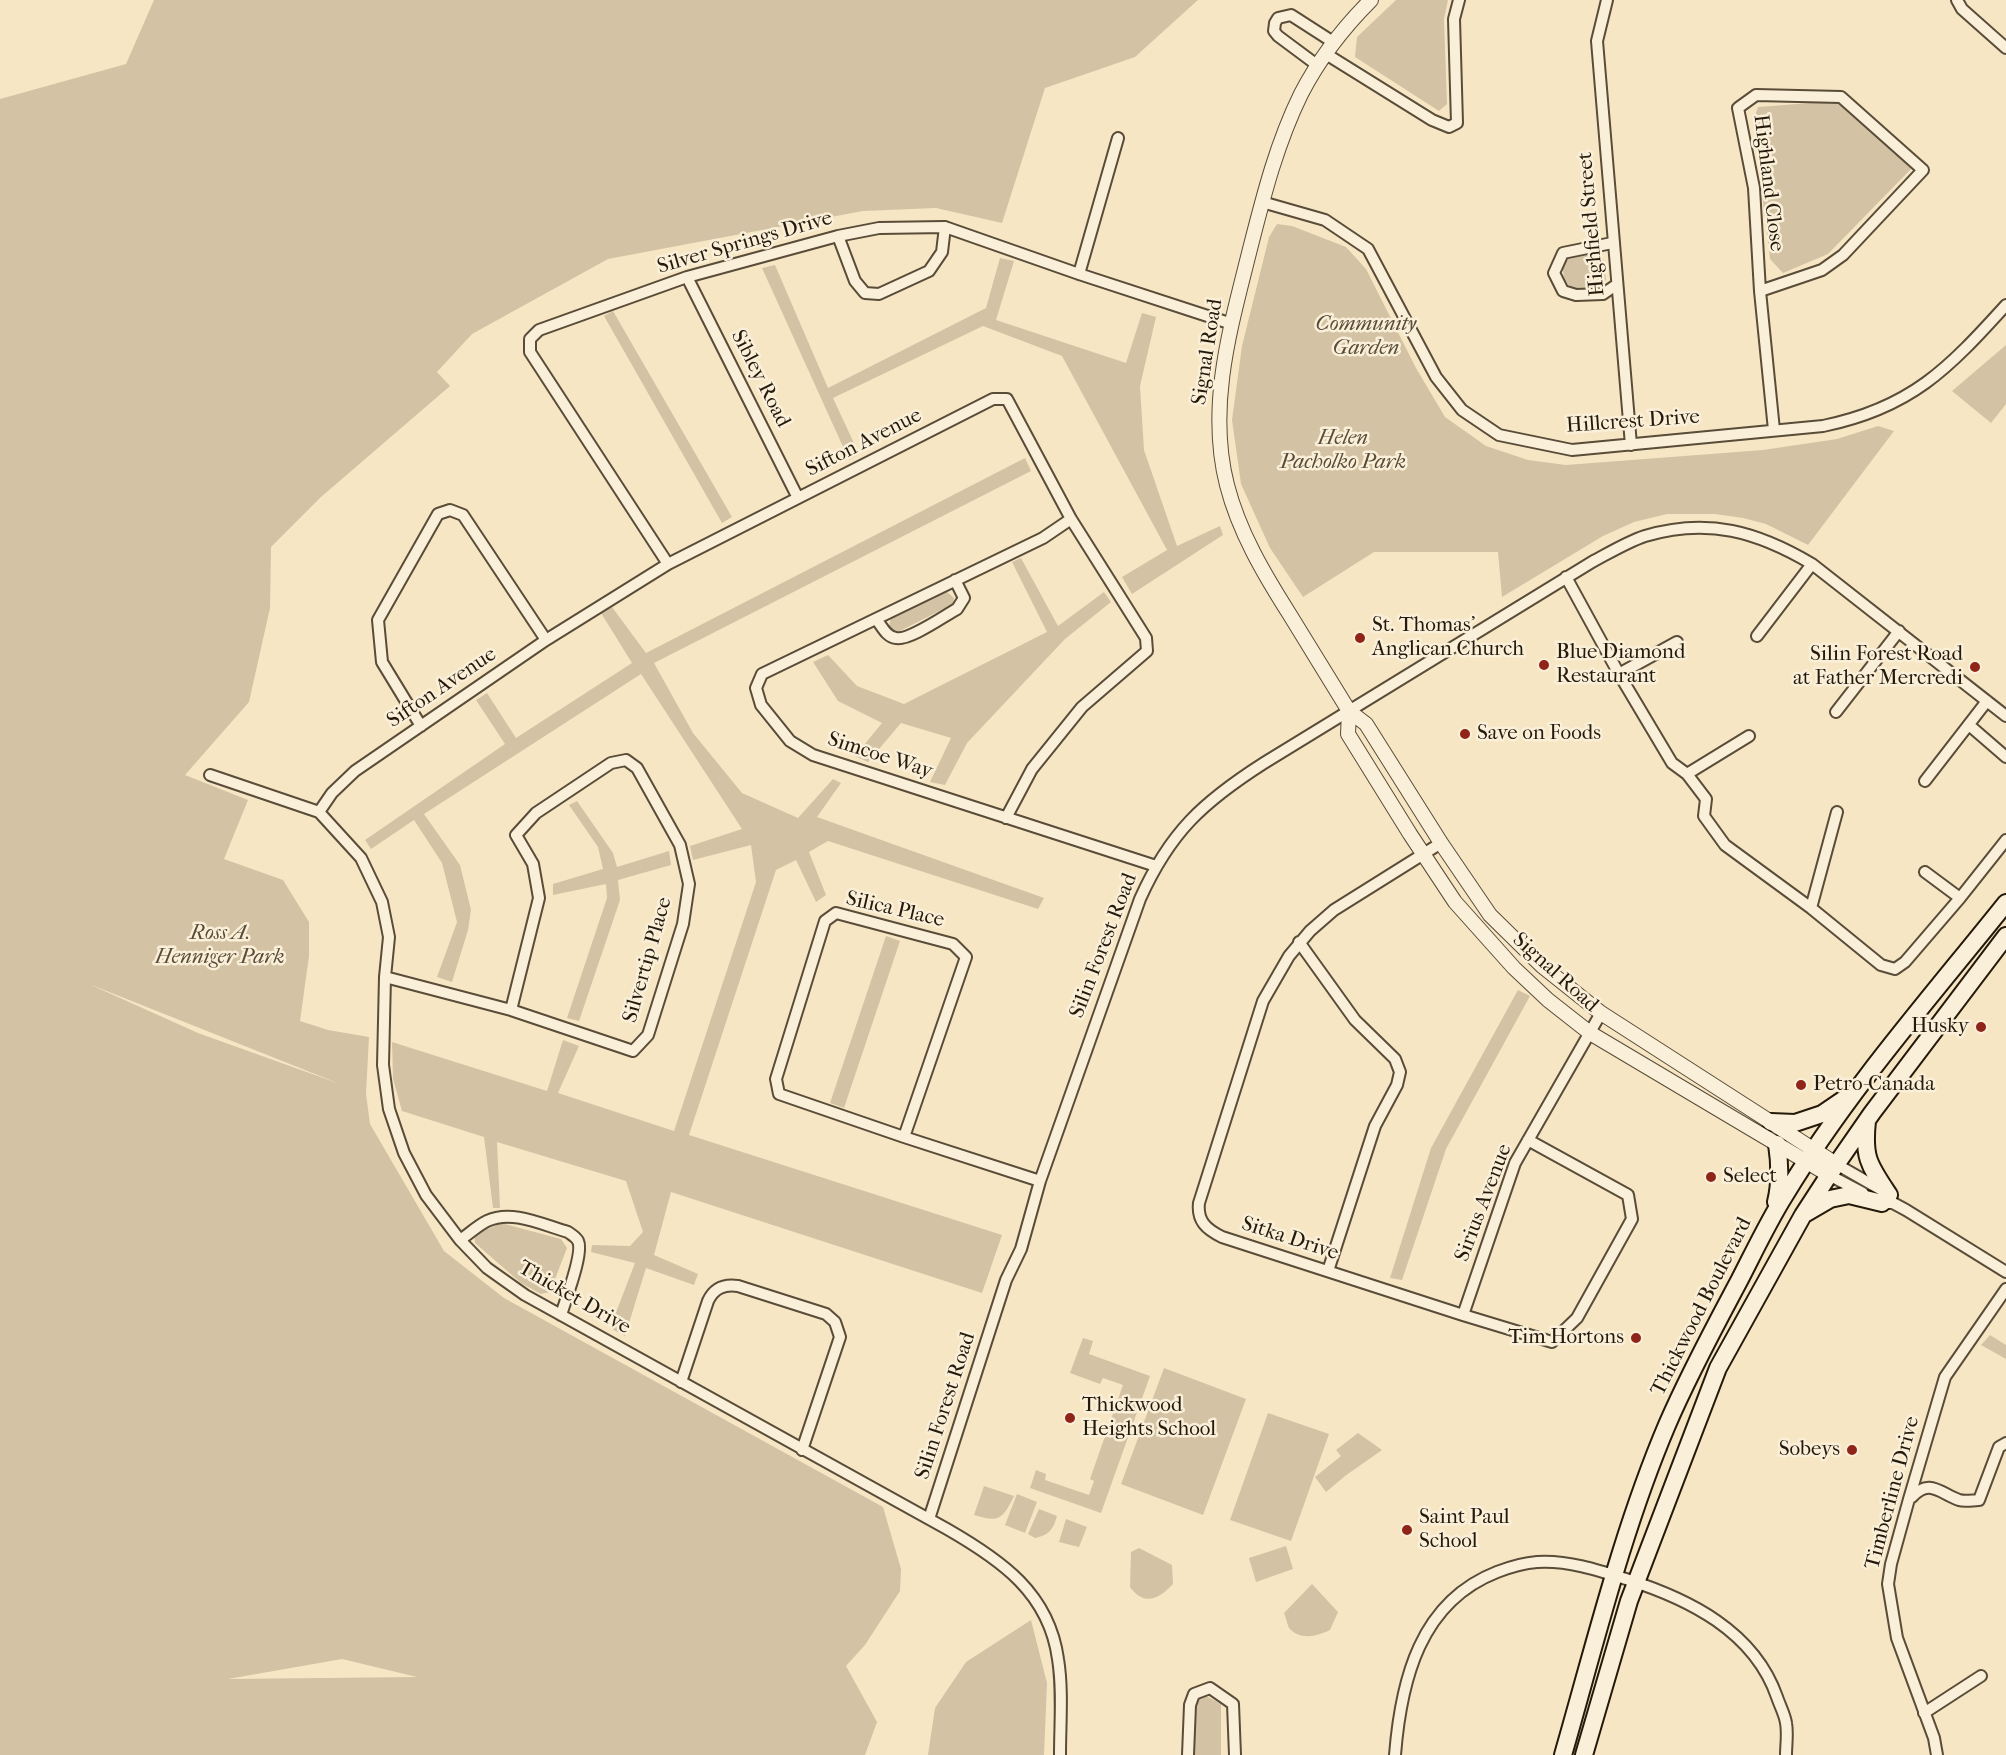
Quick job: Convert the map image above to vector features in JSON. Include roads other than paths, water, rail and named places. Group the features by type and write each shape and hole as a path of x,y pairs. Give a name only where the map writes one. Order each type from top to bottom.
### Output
{"main road":[{"name":"Thickwood Boulevard","path":"1563,1755 1613,1575 1667,1425 1713,1330 1771,1220 1810,1156 1858,1090 2006,903"},
{"name":"Thickwood Boulevard","path":"1584,1755 1629,1601 1718,1368 1803,1215 1833,1169 1968,983 2006,936"},
{"path":"1968,983 1964,975 1974,951 1973,944"},
{"path":"1771,1122 1795,1123 1822,1114 1858,1090"},
{"path":"1868,1120 1865,1141 1867,1158 1888,1200"},
{"path":"1771,1220 1779,1189 1778,1144"},
{"path":"1803,1215 1838,1197 1849,1195 1888,1200"}],"street":[{"name":"Signal Road","path":"1371,0 1326,54 1289,119 1275,154 1232,324 1220,387 1218,413 1222,461 1230,495 1250,547 1349,711 1366,724 1441,843 1490,915 1542,966 1601,1013 1771,1122 1810,1156"},
{"path":"1326,54 1291,15 1278,18 1274,31 1278,36 1326,54 1432,120 1449,127 1457,123 1454,19 1459,0"},
{"name":"Highfield Street","path":"1607,0 1596,41 1631,445"},
{"path":"1958,0 1962,9 2006,48"},
{"name":"Highland Close","path":"1760,291 1822,270 1843,255 1923,170 1841,97 1756,95 1738,108 1754,188 1760,291 1773,430"},
{"path":"1079,274 1118,138"},
{"name":"Hillcrest Drive","path":"1262,202 1325,220 1368,249 1436,377 1462,410 1499,435 1572,450 1823,426 1855,419 1894,403 1917,390 1953,363 2006,306"},
{"path":"838,236 855,281 865,293 879,294 929,271 942,252 945,227"},
{"name":"Silver Springs Drive","path":"668,564 530,352 530,339 539,330 687,277 838,236 879,228 945,227 1232,324"},
{"path":"1612,243 1563,253 1554,273 1563,291 1576,295 1604,294 1616,285"},
{"name":"Sibley Road","path":"687,277 798,498"},
{"name":"Sifton Avenue","path":"319,812 332,793 355,771 546,640 668,564 993,399 1007,399 1071,519 1146,638 1147,651 1082,707 1032,769 1006,818"},
{"path":"421,726 382,662 378,620 438,514 450,510 464,515 546,640"},
{"name":"Simcoe Way","path":"1071,519 1043,538 762,674 756,688 761,705 790,741 813,754 1156,866"},
{"name":"Silin Forest Road","path":"929,1519 1006,1280 1021,1249 1040,1181 1140,899 1156,866 1190,820 1221,791 1566,577 1645,536 1679,529 1723,529 1743,532 1776,544 1812,564 2006,716"},
{"path":"1757,636 1812,564"},
{"path":"1566,577 1619,674 1672,763 1687,774 1706,800 1704,816 1725,844 1811,908 1881,965 1895,969 1905,962 2006,840"},
{"path":"876,619 887,634 897,639 906,637 962,604 964,598 955,580"},
{"path":"1836,712 1899,631"},
{"path":"1619,674 1677,642"},
{"path":"1925,781 1988,701"},
{"name":"Signal Road","path":"1349,711 1348,734 1455,902 1483,935 1548,1000 1590,1033 1778,1144 1810,1156 1833,1169"},
{"path":"1969,725 2006,757"},
{"path":"1687,774 1749,736"},
{"name":"Silvertip Place","path":"385,977 511,1010 633,1051 648,1035 684,924 689,884 680,845 637,768 626,760 611,763 536,813 516,835 533,864 539,898 511,1010"},
{"name":"Thicket Drive","path":"210,775 319,812 361,858 382,902 388,937 382,1049 384,1082 389,1109 404,1154 414,1173 426,1195 460,1240 487,1268 525,1295 929,1519 1000,1562 1028,1590 1043,1611 1053,1635 1058,1658 1060,1688 1060,1755"},
{"path":"1811,908 1837,812"},
{"name":"Sitka Drive","path":"1441,843 1334,910 1299,942 1279,970 1263,1001 1198,1212 1206,1228 1222,1237 1552,1342 1577,1318 1632,1219 1628,1195 1528,1140"},
{"path":"1925,872 1960,898"},
{"name":"Silica Place","path":"904,1137 966,957 953,944 836,913 825,921 776,1079 779,1094 904,1137 1040,1181"},
{"path":"1299,942 1355,1020 1395,1059 1400,1072 1397,1084 1375,1126 1328,1271"},
{"name":"Sirius Avenue","path":"1463,1315 1515,1163 1601,1013"},
{"path":"1833,1169 2006,1272"},
{"path":"460,1240 486,1222 502,1216 513,1216 568,1232 574,1236 578,1240 580,1252 561,1315"},
{"path":"681,1382 708,1301 718,1288 738,1286 825,1314 835,1322 840,1337 802,1450"},
{"name":"Timberline Drive","path":"1937,1755 1934,1738 1897,1638 1888,1584 1891,1564 1945,1377 2006,1289"},
{"path":"1909,1499 1919,1489 1932,1487 1962,1501 1979,1500 1999,1447 2006,1443"},
{"path":"1395,1755 1401,1701 1419,1647 1433,1621 1455,1597 1488,1576 1530,1563 1563,1563 1636,1582 1685,1601 1722,1625 1754,1654 1774,1689 1786,1722 1786,1755"},
{"path":"1924,1713 1981,1676"},
{"path":"1188,1755 1190,1705 1194,1694 1210,1688 1233,1704 1235,1755"}],"place":[{"name":"St. Thomas’ Anglican Church","path":"1360,638"},
{"name":"Blue Diamond Restaurant","path":"1544,665"},
{"name":"Silin Forest Road at Father Mercredi","path":"1975,667"},
{"name":"Save on Foods","path":"1465,734"},
{"name":"Husky","path":"1981,1027"},
{"name":"Petro-Canada","path":"1801,1085"},
{"name":"Select","path":"1711,1177"},
{"name":"Tim Hortons","path":"1636,1338"},
{"name":"Thickwood Heights School","path":"1070,1418"},
{"name":"Sobeys","path":"1852,1450"},
{"name":"Saint Paul School","path":"1407,1530"}],"park label":[{"name":"Community Garden","path":"1366,337"},
{"name":"Helen Pacholko Park","path":"1343,451"},
{"name":"Ross A. Henniger Park","path":"220,946"}]}
